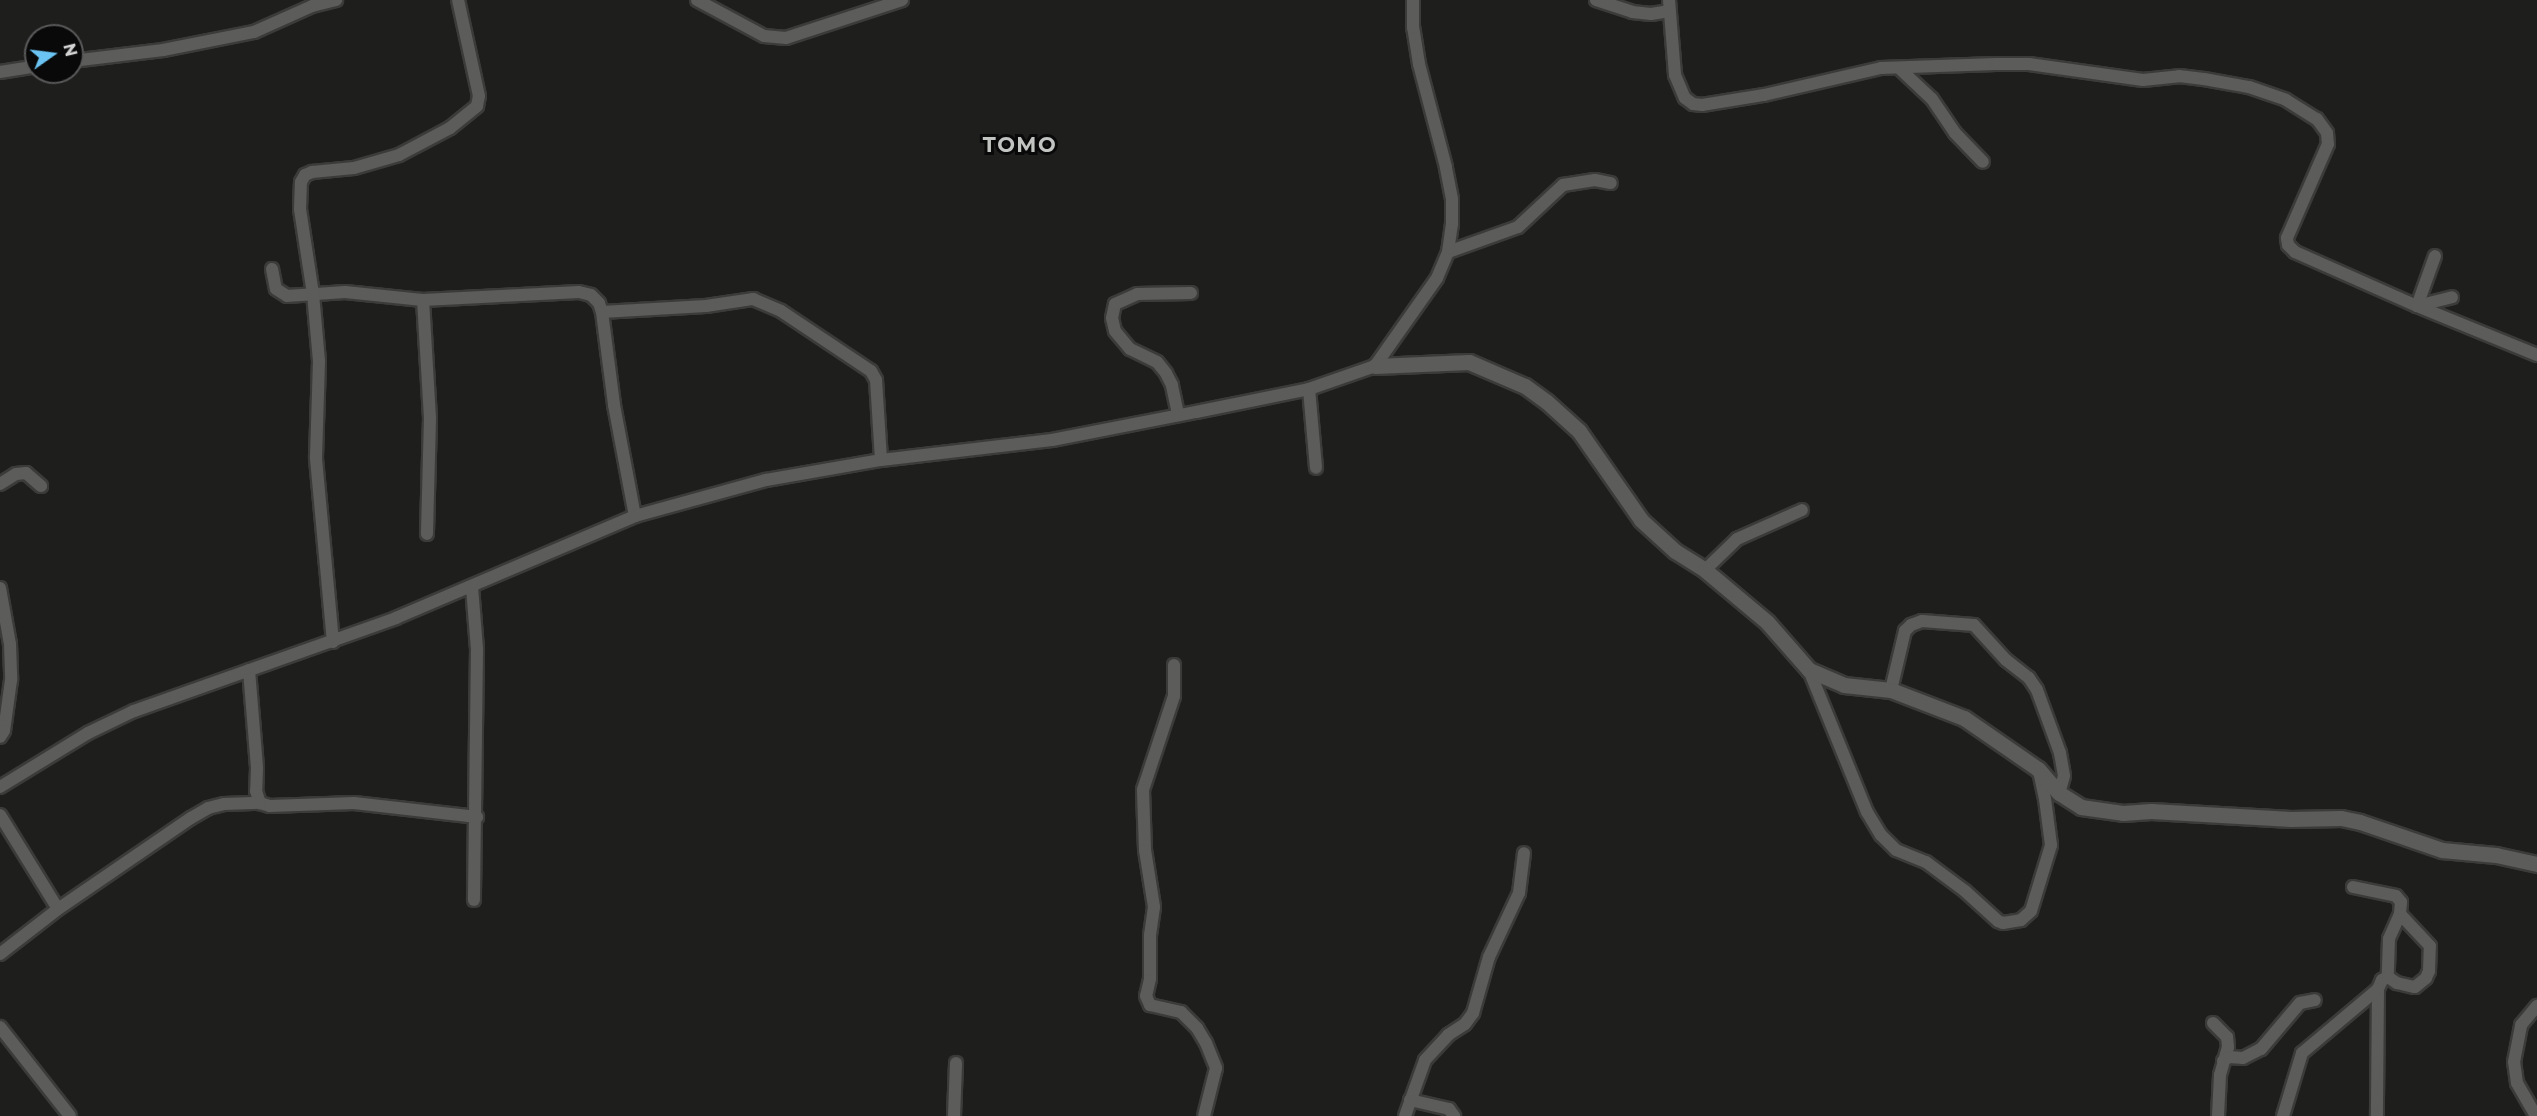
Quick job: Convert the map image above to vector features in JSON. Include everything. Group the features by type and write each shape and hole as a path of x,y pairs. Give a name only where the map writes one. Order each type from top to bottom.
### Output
{"street":[{"path":"84,60 163,50 254,32 312,6 336,0"},
{"path":"333,642 316,468 319,361 314,294 300,209 301,182 305,175 312,172 354,168 399,155 450,128 477,106 479,96 458,0"},
{"path":"697,0 764,36 786,38 902,0"},
{"path":"1375,366 1437,278 1449,252 1452,199 1419,64 1413,28 1413,0"},
{"path":"1596,0 1632,12 1651,14 1670,6 1675,75 1685,98 1693,104 1702,105 1764,95 1881,68 2029,64 2143,80 2179,76 2249,87 2286,100 2317,119 2326,133 2328,144 2287,238 2288,245 2295,252 2416,306 2537,355"},
{"path":"0,72 24,68"},
{"path":"1899,68 1932,99 1954,133 1983,162"},
{"path":"1449,252 1518,227 1563,185 1595,180 1611,183"},
{"path":"2416,306 2435,256"},
{"path":"272,269 276,288 281,294 345,292 423,300 579,292 591,295 599,303 602,312 614,405 635,516"},
{"path":"1178,414 1167,373 1157,362 1130,349 1115,332 1113,318 1115,304 1137,294 1191,293"},
{"path":"2416,306 2452,297"},
{"path":"602,312 706,306 753,299 781,311 807,331 865,365 871,371 876,380 881,460"},
{"path":"423,300 430,418 427,534"},
{"path":"0,771 3,785 88,733 134,711 333,642 635,516 766,480 881,460 1052,440 1309,389 1375,366 1469,362 1525,386 1547,402 1579,432 1641,520 1675,551 1705,570 1767,622 1809,670 1867,812 1881,835 1896,850 1926,862 2003,923 2021,920 2031,911 2050,845 2045,799 2038,769"},
{"path":"1309,389 1316,468"},
{"path":"0,484 16,474 26,473 40,486"},
{"path":"1705,570 1737,539 1802,510"},
{"path":"471,586 477,649 477,817 474,900"},
{"path":"0,588 11,680 4,731 0,737"},
{"path":"1891,690 1905,631 1911,625 1922,621 1974,625 2006,660 2029,678 2037,690 2060,753 2064,776 2059,793"},
{"path":"1174,665 1174,696 1143,790 1145,850 1154,907 1150,979 1146,996 1150,1005 1180,1012 1197,1028 1206,1043 1216,1068 1204,1116"},
{"path":"249,670 256,758 256,791 260,803"},
{"path":"1809,670 1844,685 1891,690 1964,718 2038,769 2059,793 2081,807 2123,813 2151,811 2291,819 2341,818 2360,822 2442,850 2496,855 2537,864"},
{"path":"0,954 58,909 208,808 224,804 260,803 270,806 354,803 477,817"},
{"path":"0,815 58,909"},
{"path":"1405,1116 1425,1060 1448,1035 1466,1024 1473,1013 1489,957 1519,892 1524,853"},
{"path":"2353,887 2396,896 2401,902 2400,914 2389,939 2388,977"},
{"path":"2388,977 2397,983 2415,987 2426,978 2430,971 2430,946 2400,914"},
{"path":"2377,1116 2378,989 2382,980 2388,977"},
{"path":"2283,1116 2302,1053 2378,989"},
{"path":"2223,1061 2229,1058 2243,1058 2261,1049 2300,1003 2315,1000"},
{"path":"2536,1116 2517,1083 2514,1062 2521,1025 2537,1006"},
{"path":"2214,1023 2227,1037 2228,1047 2223,1061 2218,1116"},
{"path":"0,1027 69,1116"},
{"path":"954,1116 956,1063"},
{"path":"1410,1100 1449,1109 1454,1116"}],"district":[{"name":"TOMO","path":"1020,145"}]}
